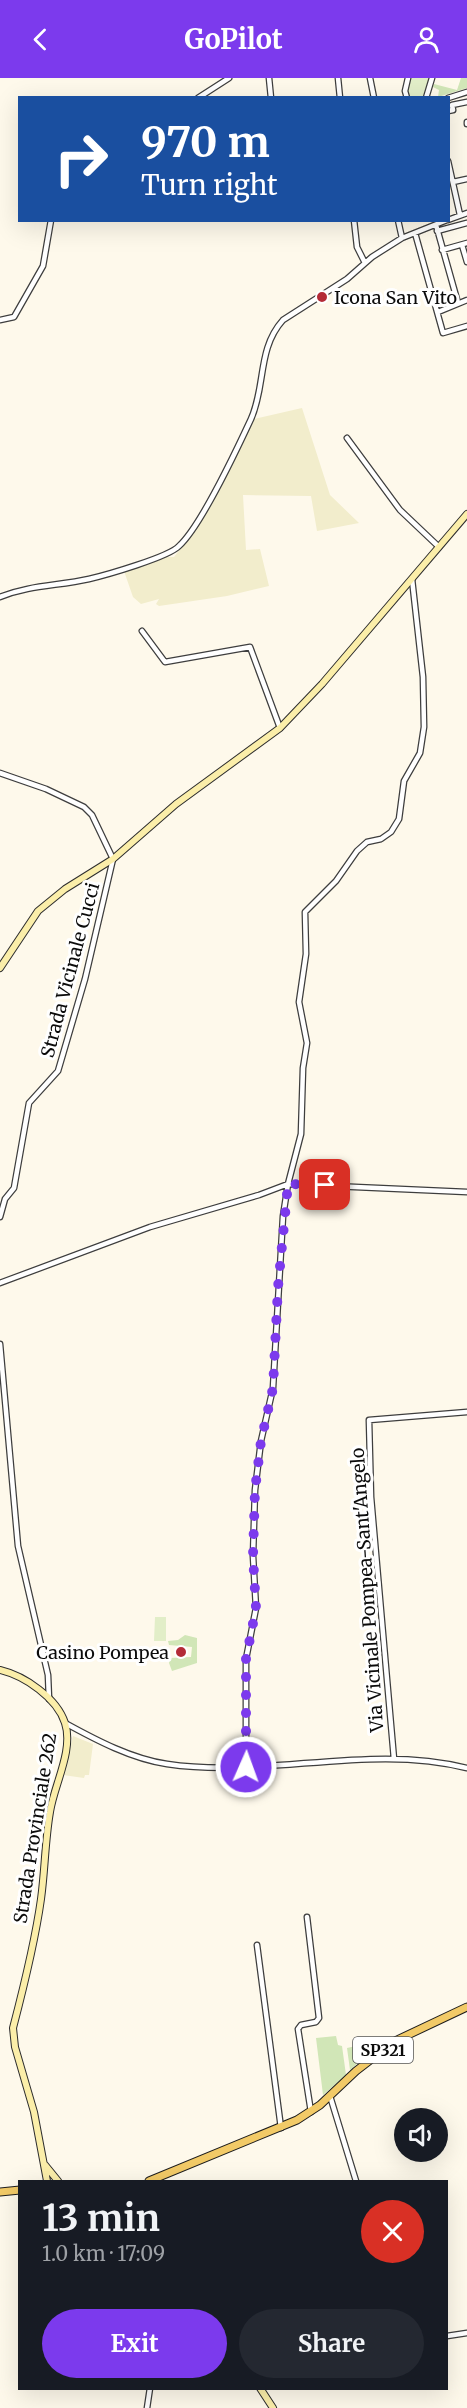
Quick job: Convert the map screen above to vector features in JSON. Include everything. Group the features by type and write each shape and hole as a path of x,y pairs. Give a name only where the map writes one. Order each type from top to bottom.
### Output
{"main road":[{"path":"0,968 38,911 65,889 113,859 176,804 280,728 322,684 467,514"},
{"name":"Strada Provinciale 262","path":"0,1670 19,1678 49,1699 65,1723 67,1743 50,1812 41,1899 13,2028 15,2047 34,2112 44,2163"},
{"name":"SP321","path":"151,2180 281,2128 310,2112 394,2041 467,2007"},
{"path":"40,2180 44,2163"},
{"path":"44,2163 47,2180"},
{"path":"44,2163 52,2180"},
{"path":"44,2163 56,2180"},
{"path":"0,2192 18,2190"},
{"path":"261,2390 273,2408"}],"street":[{"path":"201,96 229,78"},
{"path":"269,78 271,96"},
{"path":"338,78 340,96"},
{"path":"370,78 374,96"},
{"path":"406,96 405,91 408,78"},
{"path":"427,96 432,78"},
{"path":"450,111 453,110 450,98 467,92"},
{"path":"452,105 467,102"},
{"path":"450,169 460,216"},
{"path":"453,182 467,179"},
{"path":"450,219 467,213"},
{"path":"0,320 14,317 43,266 51,222"},
{"path":"354,222 357,247 365,263"},
{"path":"398,222 402,238"},
{"path":"0,597 37,585 98,577 166,554 181,546 198,519 252,417 262,360 268,341 276,327 402,238 443,222"},
{"path":"437,231 467,223"},
{"path":"436,225 458,303"},
{"path":"415,233 443,333 467,326"},
{"path":"442,250 465,244 467,262"},
{"path":"438,312 455,307 458,303 467,300"},
{"path":"346,438 400,510 439,547"},
{"path":"246,1767 246,1659 256,1608 253,1556 255,1490 261,1441 273,1388 279,1270 288,1184 301,1134 301,1096 307,1042 299,1002 306,954 305,912 336,881 357,851 367,842 381,839 390,832 399,819 404,781 420,753 424,727 423,677 412,579"},
{"path":"142,631 165,662 251,647 280,728"},
{"path":"0,773 46,789 84,807 92,815 113,859"},
{"name":"Strada Vicinale Cucci","path":"0,1217 3,1200 14,1188 29,1103 58,1071 85,979 113,859"},
{"path":"0,1283 150,1227 259,1195 288,1184 467,1192"},
{"path":"0,1344 18,1546 48,1676 49,1699"},
{"name":"Via Vicinale Pompea-Sant'Angelo","path":"394,1758 371,1497 369,1420 467,1412"},
{"path":"65,1723 87,1735 145,1759 182,1765 246,1767 373,1757 440,1761 467,1768"},
{"path":"307,1917 319,2015 316,2022 301,2025 298,2029 310,2112"},
{"path":"257,1944 281,2128"},
{"path":"330,2096 356,2180"},
{"path":"448,2336 467,2333"},
{"path":"147,2408 150,2390"}],"shaded area":[{"path":"302,408 330,495 359,523 317,531 311,496 243,495 246,550 260,549 269,586 227,596 159,606 156,604 159,599 141,604 133,597 124,571 165,557 174,557 198,526 254,419"},
{"path":"73,1736 93,1744 89,1775 85,1775 84,1778 63,1775"}],"green space":[{"path":"409,78 430,78 423,96 408,96 406,91"},
{"path":"461,78 467,78 467,88 441,96 438,96 439,90 433,87 434,84 457,90"},
{"path":"155,1617 166,1617 166,1641 154,1641"},
{"path":"185,1635 197,1638 197,1663 172,1671 170,1658 191,1657 192,1647 169,1645 168,1641 178,1640"},
{"path":"336,2036 338,2045 342,2046 346,2075 323,2095 316,2038"},
{"path":"365,2044 367,2055 350,2070 347,2048"}],"place":[{"name":"Icona San Vito","path":"322,297"},
{"name":"Casino Pompea","path":"181,1652"}],"route":[{"path":"246,1767 248,1731 246,1659 254,1629 256,1608 253,1556 255,1490 261,1441 273,1388 283,1216 288,1184 325,1185"}]}
